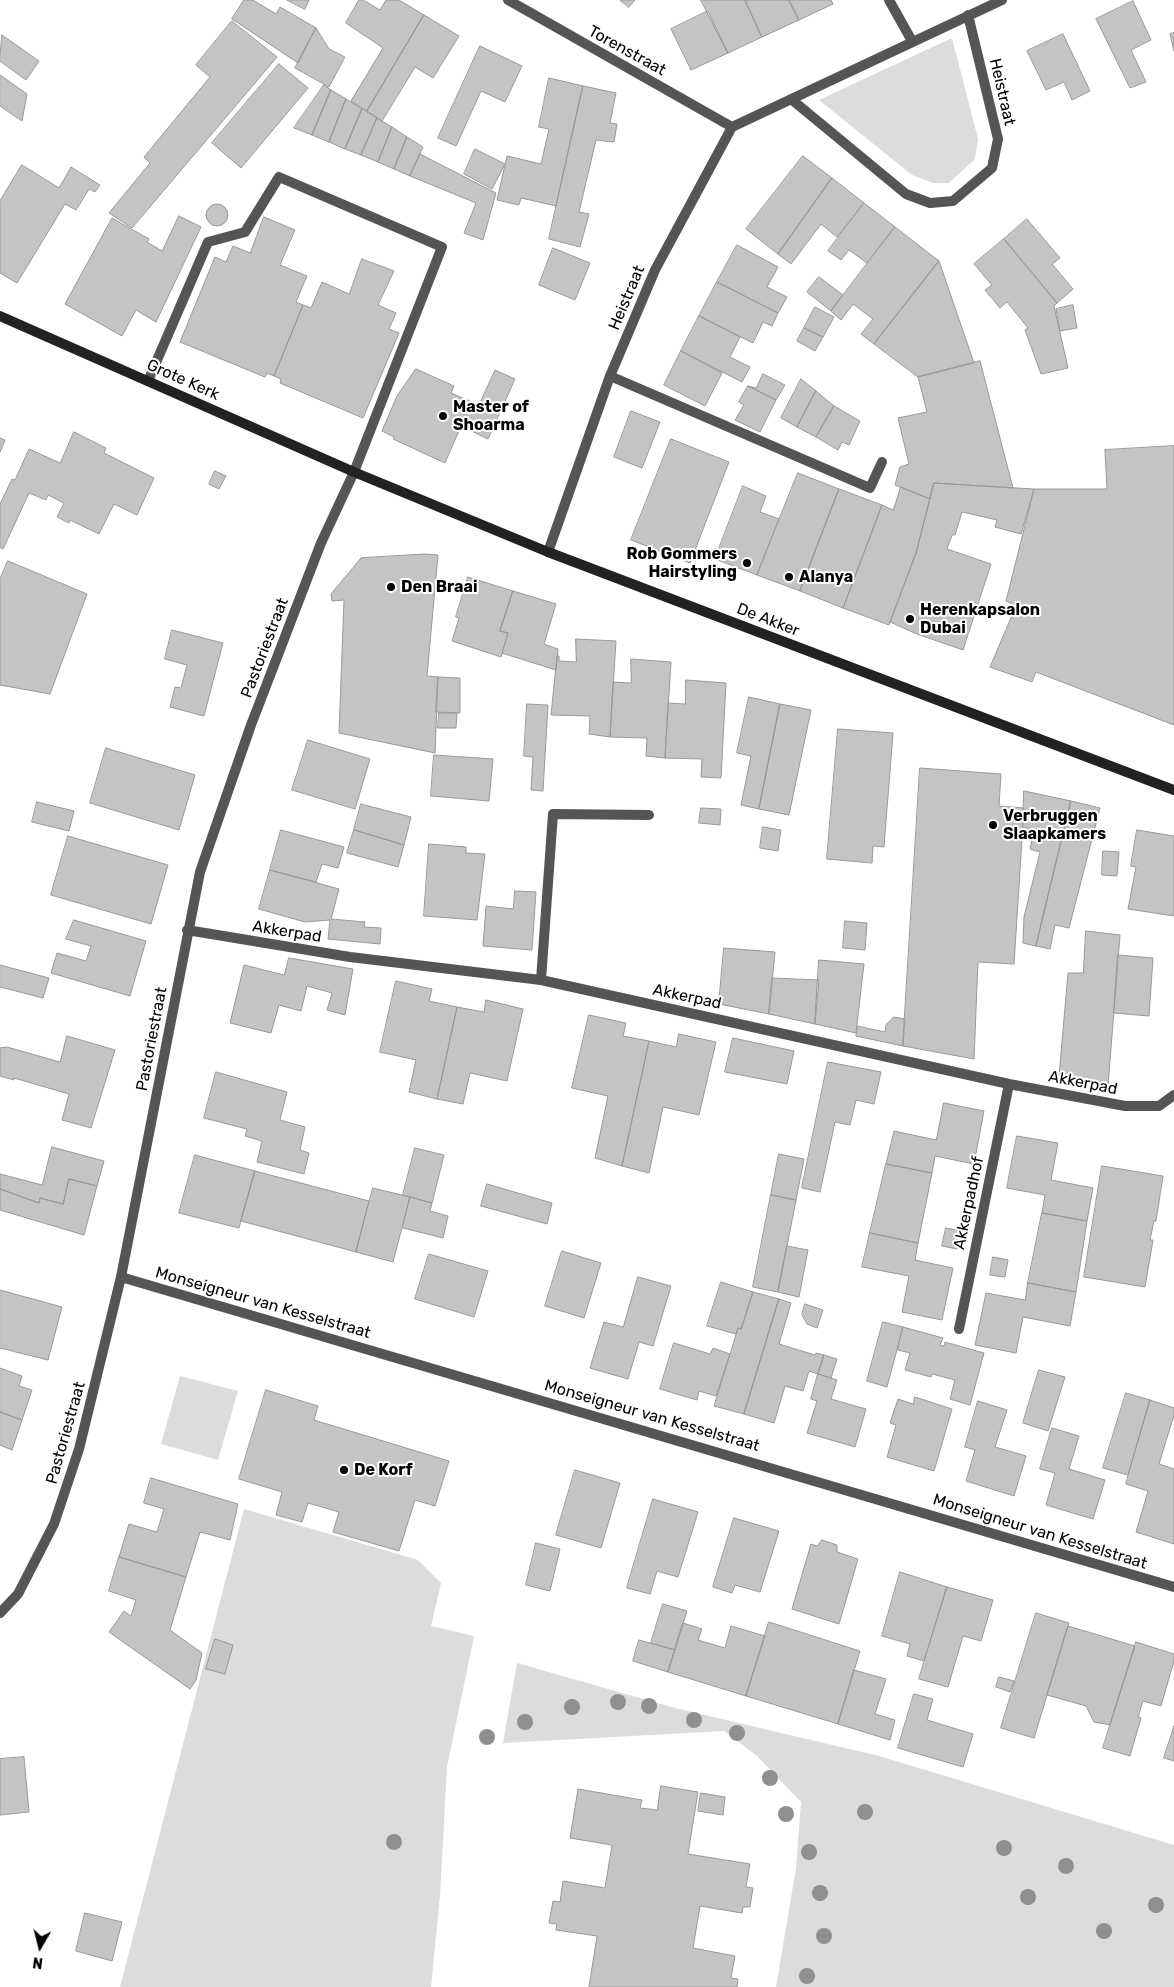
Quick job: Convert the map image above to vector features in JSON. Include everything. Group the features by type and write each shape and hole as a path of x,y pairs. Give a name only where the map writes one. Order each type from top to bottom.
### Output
{"main road":[{"name":"Grote Kerk","path":"0,316 354,472"},
{"name":"De Akker","path":"354,472 548,552 1174,790"}],"street":[{"name":"Torenstraat","path":"508,0 732,127"},
{"path":"889,0 912,41"},
{"path":"732,127 1002,0"},
{"name":"Heistraat","path":"791,99 906,194 930,203 953,201 992,168 998,139 968,15"},
{"name":"Heistraat","path":"548,552 610,376 655,270 732,127"},
{"name":"Pastoriestraat","path":"0,1614 18,1594 54,1524 79,1449 121,1277 200,872 251,725 321,543 354,472 442,247 279,177 245,232 208,242 148,381"},
{"path":"610,376 870,488 882,462"},
{"path":"540,980 553,814 649,815"},
{"name":"Akkerpad","path":"188,930 350,958 540,980 1009,1084 1125,1106 1159,1106 1174,1095"},
{"name":"Akkerpadhof","path":"959,1329 1009,1084"},
{"name":"Monseigneur van Kesselstraat","path":"121,1277 1174,1587"}],"shaded area":[{"path":"952,38 978,139 975,159 949,183 933,183 912,175 819,100"},
{"path":"180,1376 238,1391 218,1460 161,1444"},
{"path":"244,1509 418,1560 441,1583 431,1626 474,1636 447,1767 440,1896 431,1987 120,1987"},
{"path":"517,1663 675,1708 879,1756 1174,1845 1174,1987 776,1987 796,1868 801,1802 757,1756 724,1731 503,1743"}],"building":[{"path":"244,0 253,0 276,14 280,7 316,28 298,63 232,19"},
{"path":"287,0 309,0 305,9"},
{"path":"359,0 363,0 380,10 386,0 399,0 424,15 367,111 351,101 383,48 346,23"},
{"path":"620,0 635,0 629,7"},
{"path":"701,0 745,0 762,37 728,53"},
{"path":"745,0 789,0 799,20 762,37"},
{"path":"789,0 831,0 833,4 799,20"},
{"path":"1133,1 1151,40 1131,50 1146,82 1130,88 1096,19"},
{"path":"708,11 728,53 691,70 671,29"},
{"path":"424,15 459,36 433,78 415,67 382,121 367,111"},
{"path":"232,21 277,57 132,228 109,213 150,163 144,157 210,77 196,65"},
{"path":"316,28 329,49 345,57 329,87 295,68"},
{"path":"1174,33 1174,51 1170,34"},
{"path":"1063,34 1090,91 1072,100 1064,82 1046,90 1027,51"},
{"path":"2,35 39,61 26,80 0,61"},
{"path":"480,46 522,66 505,102 481,91 456,146 438,138"},
{"path":"279,64 308,88 241,168 212,143"},
{"path":"0,75 27,94 22,121 0,106"},
{"path":"549,78 583,86 556,206 521,198 519,205 497,200 507,156 541,164 549,129 539,127"},
{"path":"324,85 331,90 312,135 294,128"},
{"path":"583,86 616,93 610,123 617,124 614,142 596,140 579,212 589,214 580,247 549,239"},
{"path":"331,90 346,99 329,142 312,135"},
{"path":"346,99 362,109 345,149 329,142"},
{"path":"362,109 377,118 361,155 345,149"},
{"path":"377,118 392,127 378,162 361,155"},
{"path":"392,127 407,137 394,169 378,162"},
{"path":"407,137 423,147 410,176 394,169"},
{"path":"475,149 505,164 492,189 464,174"},
{"path":"420,154 496,193 483,240 464,233 476,203 410,176"},
{"path":"803,156 832,178 778,254 746,229"},
{"path":"22,165 59,188 71,167 100,185 95,192 89,189 76,210 65,204 17,283 0,273 0,201"},
{"path":"832,178 864,203 837,237 821,224 791,264 778,254"},
{"path":"864,203 895,227 867,263 849,250 841,260 828,251"},
{"path":"217,204 225,207 228,215 225,223 217,226 209,223 206,215 209,207"},
{"path":"179,216 201,227 156,322 136,310 122,336 65,304 112,218 149,239 147,242 162,251"},
{"path":"264,217 295,230 280,265 307,276 296,302 303,305 274,376 267,373 265,377 180,342 215,257 226,262 233,246 250,253"},
{"path":"1027,219 1060,258 1052,264 1073,289 1057,303 1004,239"},
{"path":"895,227 939,261 874,344 861,334 873,319 853,304 841,320 831,311"},
{"path":"1004,239 1057,303 1054,306 1068,368 1041,374 1025,330 1028,328 1007,302 1000,308 985,290 992,285 974,264"},
{"path":"737,245 778,267 767,287 787,297 778,313 717,282"},
{"path":"553,248 590,263 575,300 539,285"},
{"path":"362,259 394,271 378,305 396,313 389,329 399,333 363,418 280,383 281,379 274,376 303,305 311,308 322,282 349,294"},
{"path":"939,261 974,363 918,377 874,344"},
{"path":"819,277 843,295 831,311 807,292"},
{"path":"717,282 778,313 772,326 763,322 753,343 699,316"},
{"path":"1073,305 1077,328 1060,331 1056,309"},
{"path":"815,307 834,317 823,337 804,328"},
{"path":"699,316 740,337 730,357 750,367 742,382 681,351"},
{"path":"804,328 823,337 815,351 797,341"},
{"path":"681,351 722,373 705,406 664,385"},
{"path":"980,361 1013,488 934,483 930,499 895,485 900,467 909,464 898,418 927,412 918,377"},
{"name":"Master of Shoarma","path":"416,369 454,386 451,393 479,405 495,370 515,379 488,439 461,426 445,463 393,439 394,437 382,431 397,396"},
{"path":"763,374 785,385 776,400 748,386 756,388"},
{"path":"801,379 816,391 797,427 781,418"},
{"path":"748,386 776,400 760,432 735,420 744,405 739,402"},
{"path":"816,391 834,406 816,437 797,427"},
{"path":"834,406 860,421 849,445 842,442 838,450 816,437"},
{"path":"631,411 660,422 642,468 614,457"},
{"path":"74,432 106,448 104,453 154,478 137,515 114,504 99,534 70,520 69,523 57,517 64,503 48,495 46,500 29,493 3,549 0,547 0,504 12,479 15,480 29,449 60,463"},
{"path":"0,438 5,440 0,452"},
{"path":"671,439 729,462 690,563 631,540"},
{"path":"1174,446 1174,725 1036,672 1032,682 990,667 1016,606 1006,601 1034,489 1107,489 1105,450"},
{"path":"215,471 226,476 219,489 209,484"},
{"path":"798,473 839,489 800,591 757,575"},
{"path":"934,483 1034,489 1021,534 995,527 997,520 962,512 955,535 952,535 947,549 991,564 963,650 917,634 890,622 916,553"},
{"path":"743,486 766,496 760,512 779,519 757,575 715,559"},
{"path":"901,487 930,499 916,553 889,625 843,608 882,505 893,510"},
{"path":"839,489 882,505 843,608 800,591"},
{"path":"438,555 427,676 438,677 435,753 339,733 344,600 332,601 331,594 361,558"},
{"path":"8,561 87,594 50,694 0,685 0,579"},
{"path":"468,577 513,591 500,631 508,633 501,657 452,641 459,618 456,617"},
{"path":"513,591 556,604 544,644 558,649 556,670 502,653 508,633 500,631"},
{"path":"172,630 223,643 204,716 170,707 175,687 181,688 187,665 165,659"},
{"path":"576,639 616,641 610,737 589,734 590,716 551,715 557,656 559,656 559,661 576,662"},
{"path":"631,659 671,662 665,758 646,756 647,738 610,737 613,682 631,683"},
{"path":"438,677 460,678 460,713 436,712"},
{"path":"686,680 726,683 721,778 701,777 702,759 665,758 668,703 685,704"},
{"path":"749,697 780,704 759,809 741,805 751,756 737,753"},
{"path":"527,704 548,705 543,791 531,790 533,757 524,756"},
{"path":"780,704 811,710 789,815 759,809"},
{"path":"439,713 457,713 456,728 438,728"},
{"path":"838,729 893,733 884,847 873,846 872,863 827,859"},
{"path":"308,740 370,759 355,809 292,790"},
{"path":"106,748 195,775 179,830 90,803"},
{"path":"434,755 493,759 489,801 431,796"},
{"path":"920,768 1001,774 999,806 1024,808 1014,964 978,962 974,1059 903,1046"},
{"path":"1024,791 1071,801 1036,946 1023,943 1024,917 1040,852 1030,849 1034,830 1023,827"},
{"path":"1071,801 1100,808 1069,928 1055,925 1050,949 1036,946"},
{"path":"37,802 74,811 69,831 32,822"},
{"path":"361,804 411,817 404,845 354,830"},
{"path":"701,808 721,809 720,825 699,823"},
{"path":"763,827 781,830 778,851 760,848"},
{"path":"281,830 344,847 338,868 322,864 316,882 270,870"},
{"path":"354,830 404,845 398,867 347,853"},
{"path":"1137,830 1174,836 1174,916 1128,909 1136,867 1131,866"},
{"path":"68,836 168,865 151,924 51,895"},
{"path":"429,844 466,847 466,853 485,854 477,920 424,916"},
{"path":"1103,851 1119,852 1117,876 1102,875"},
{"path":"270,870 339,889 331,919 365,922 364,927 381,928 380,944 328,939 330,920 305,922 259,909"},
{"path":"515,891 536,892 532,950 483,946 486,906 513,909"},
{"path":"74,920 146,941 130,996 51,973 57,953 86,961 91,946 66,939"},
{"path":"845,921 867,923 865,950 843,948"},
{"path":"1086,931 1120,935 1108,1086 1059,1076 1068,973 1083,973"},
{"path":"724,948 775,952 769,1014 719,1004"},
{"path":"1118,955 1153,958 1149,1016 1114,1013"},
{"path":"289,958 353,969 345,1015 327,1010 332,993 307,986 301,1011 279,1005 271,1033 230,1023 244,965 284,975"},
{"path":"819,960 864,964 856,1033 815,1024"},
{"path":"0,965 49,978 43,998 0,987"},
{"path":"772,978 819,980 815,1024 769,1014"},
{"path":"396,981 432,989 429,1001 457,1007 437,1099 409,1092 416,1060 380,1052"},
{"path":"486,1000 523,1009 507,1081 470,1073 463,1104 437,1099 457,1007 484,1012"},
{"path":"589,1015 626,1023 623,1036 649,1041 622,1166 595,1158 608,1096 572,1088"},
{"path":"894,1017 905,1019 903,1046 856,1036 857,1026 885,1032 886,1025"},
{"path":"679,1034 716,1042 699,1115 663,1107 649,1173 622,1166 649,1041 676,1047"},
{"path":"67,1036 115,1050 91,1128 62,1120 69,1094 14,1078 14,1080 0,1076 0,1048 7,1047 60,1062"},
{"path":"733,1038 794,1051 787,1084 725,1072"},
{"path":"828,1062 881,1072 874,1104 856,1100 850,1125 835,1122 820,1192 802,1188"},
{"path":"216,1072 287,1092 280,1120 305,1127 300,1150 309,1153 304,1174 257,1162 262,1141 245,1136 247,1129 204,1118"},
{"path":"944,1103 984,1111 974,1164 935,1156 932,1173 886,1164 894,1131 936,1140"},
{"path":"1017,1136 1058,1143 1051,1180 1093,1188 1087,1221 1042,1213 1045,1195 1007,1188"},
{"path":"52,1147 104,1161 97,1186 69,1179 63,1204 40,1198 39,1203 0,1189 0,1174 42,1185"},
{"path":"415,1148 444,1155 432,1203 403,1195"},
{"path":"779,1154 804,1159 796,1200 771,1195"},
{"path":"195,1155 255,1171 239,1228 179,1213"},
{"path":"886,1164 932,1173 918,1243 870,1233"},
{"path":"1102,1166 1163,1176 1156,1221 1154,1221 1150,1240 1153,1240 1145,1287 1084,1277"},
{"path":"255,1171 369,1201 356,1252 241,1221"},
{"path":"69,1179 97,1186 84,1235 0,1210 0,1189 39,1203 40,1198 63,1204"},
{"path":"487,1184 552,1203 547,1224 481,1206"},
{"path":"373,1188 410,1197 393,1262 356,1252"},
{"path":"771,1195 796,1200 778,1292 753,1287"},
{"path":"410,1197 432,1203 430,1211 448,1216 443,1238 403,1228"},
{"path":"1042,1213 1087,1221 1076,1292 1028,1283"},
{"path":"946,1228 961,1231 957,1249 942,1246"},
{"path":"870,1233 918,1243 915,1260 953,1268 942,1320 902,1312 909,1276 862,1267"},
{"path":"787,1246 808,1250 799,1297 778,1292"},
{"path":"562,1251 601,1263 584,1318 545,1306"},
{"path":"429,1254 488,1271 474,1317 415,1299"},
{"path":"993,1257 1008,1260 1005,1277 990,1275"},
{"path":"638,1277 671,1286 653,1346 639,1342 628,1379 590,1368 604,1322 623,1327"},
{"path":"721,1282 753,1292 741,1329 738,1328 736,1334 707,1326"},
{"path":"1028,1283 1076,1292 1070,1326 1023,1317 1016,1353 975,1345 986,1293 1025,1300"},
{"path":"0,1290 62,1307 48,1360 0,1348"},
{"path":"753,1292 779,1299 744,1414 714,1406 738,1328 741,1329"},
{"path":"779,1299 791,1303 779,1344 815,1355 816,1353 824,1355 818,1374 809,1371 803,1391 785,1386 774,1423 744,1414"},
{"path":"805,1304 823,1310 817,1328 807,1324 802,1315"},
{"path":"883,1322 903,1327 887,1387 867,1381"},
{"path":"903,1327 943,1338 940,1345 944,1346 945,1342 984,1353 970,1405 950,1399 955,1380 932,1374 931,1377 905,1370 910,1353 898,1350"},
{"path":"674,1343 710,1354 713,1348 730,1354 716,1396 699,1391 697,1400 660,1389"},
{"path":"824,1355 837,1359 831,1378 818,1374"},
{"path":"0,1368 22,1376 19,1386 32,1390 22,1420 0,1412"},
{"path":"1039,1370 1065,1377 1048,1431 1023,1423"},
{"path":"818,1374 837,1380 831,1399 866,1409 855,1447 807,1433 817,1401 811,1399"},
{"name":"De Korf","path":"266,1390 318,1406 314,1420 449,1461 435,1506 415,1500 399,1551 333,1532 339,1512 308,1503 302,1522 276,1515 282,1492 239,1479"},
{"path":"1126,1393 1150,1400 1128,1475 1103,1468"},
{"path":"915,1397 952,1409 934,1471 887,1457 896,1425 890,1423 898,1399 913,1404"},
{"path":"1150,1400 1174,1408 1174,1415 1159,1464 1174,1469 1174,1544 1136,1532 1148,1491 1126,1484"},
{"path":"978,1401 1007,1410 995,1447 1026,1456 1014,1496 966,1481 975,1450 965,1447"},
{"path":"0,1412 22,1420 12,1450 0,1445"},
{"path":"1052,1428 1079,1436 1069,1469 1105,1480 1093,1519 1046,1505 1055,1473 1040,1469"},
{"path":"575,1470 620,1483 601,1548 556,1535"},
{"path":"151,1478 238,1504 230,1540 200,1532 186,1577 119,1557 129,1524 157,1532 164,1509 144,1503"},
{"path":"653,1499 698,1512 678,1577 657,1571 650,1594 627,1588"},
{"path":"734,1518 779,1531 760,1592 735,1585 732,1593 713,1587"},
{"path":"822,1540 837,1545 837,1552 858,1559 839,1624 792,1609 811,1544 817,1546"},
{"path":"536,1543 560,1549 550,1591 526,1585"},
{"path":"119,1557 186,1577 170,1630 202,1653 196,1680 190,1689 109,1632 124,1611 131,1616 136,1600 109,1591"},
{"path":"900,1572 947,1587 924,1661 907,1656 910,1644 882,1636"},
{"path":"947,1587 993,1600 981,1641 963,1636 948,1687 919,1679"},
{"path":"663,1604 687,1611 675,1650 651,1643"},
{"path":"1036,1613 1069,1623 1034,1738 1001,1728"},
{"path":"769,1622 860,1651 838,1724 746,1696"},
{"path":"683,1623 702,1629 698,1640 725,1648 731,1626 765,1636 746,1696 668,1672"},
{"path":"1068,1626 1135,1646 1110,1725 1094,1722 1086,1706 1047,1695"},
{"path":"215,1639 233,1645 225,1674 206,1669"},
{"path":"639,1640 675,1650 668,1672 633,1661"},
{"path":"1136,1642 1174,1654 1174,1661 1161,1706 1143,1701 1138,1717 1141,1718 1130,1756 1103,1748"},
{"path":"854,1670 886,1679 875,1714 895,1720 890,1740 838,1724"},
{"path":"999,1677 1014,1681 1010,1692 996,1687"},
{"path":"914,1694 933,1699 927,1720 973,1734 963,1767 898,1748"},
{"path":"1174,1726 1174,1761 1164,1758"},
{"path":"24,1757 29,1812 0,1815 0,1759"},
{"path":"661,1786 698,1792 688,1854 750,1864 746,1887 753,1888 750,1907 743,1907 742,1913 700,1906 693,1948 735,1956 731,1978 738,1979 737,1987 589,1987 597,1936 556,1930 557,1924 549,1923 553,1901 560,1902 563,1881 605,1888 612,1845 570,1838 578,1789 642,1800 640,1808 657,1810"},
{"path":"701,1793 725,1797 723,1815 698,1811"},
{"path":"85,1913 122,1922 112,1961 76,1951"}],"place":[{"name":"Master of Shoarma","path":"443,416"},
{"name":"Rob Gommers Hairstyling","path":"747,563"},
{"name":"Alanya","path":"789,577"},
{"name":"Den Braai","path":"391,587"},
{"name":"Herenkapsalon Dubai","path":"910,619"},
{"name":"Verbruggen Slaapkamers","path":"993,825"},
{"name":"De Korf","path":"344,1470"}]}
